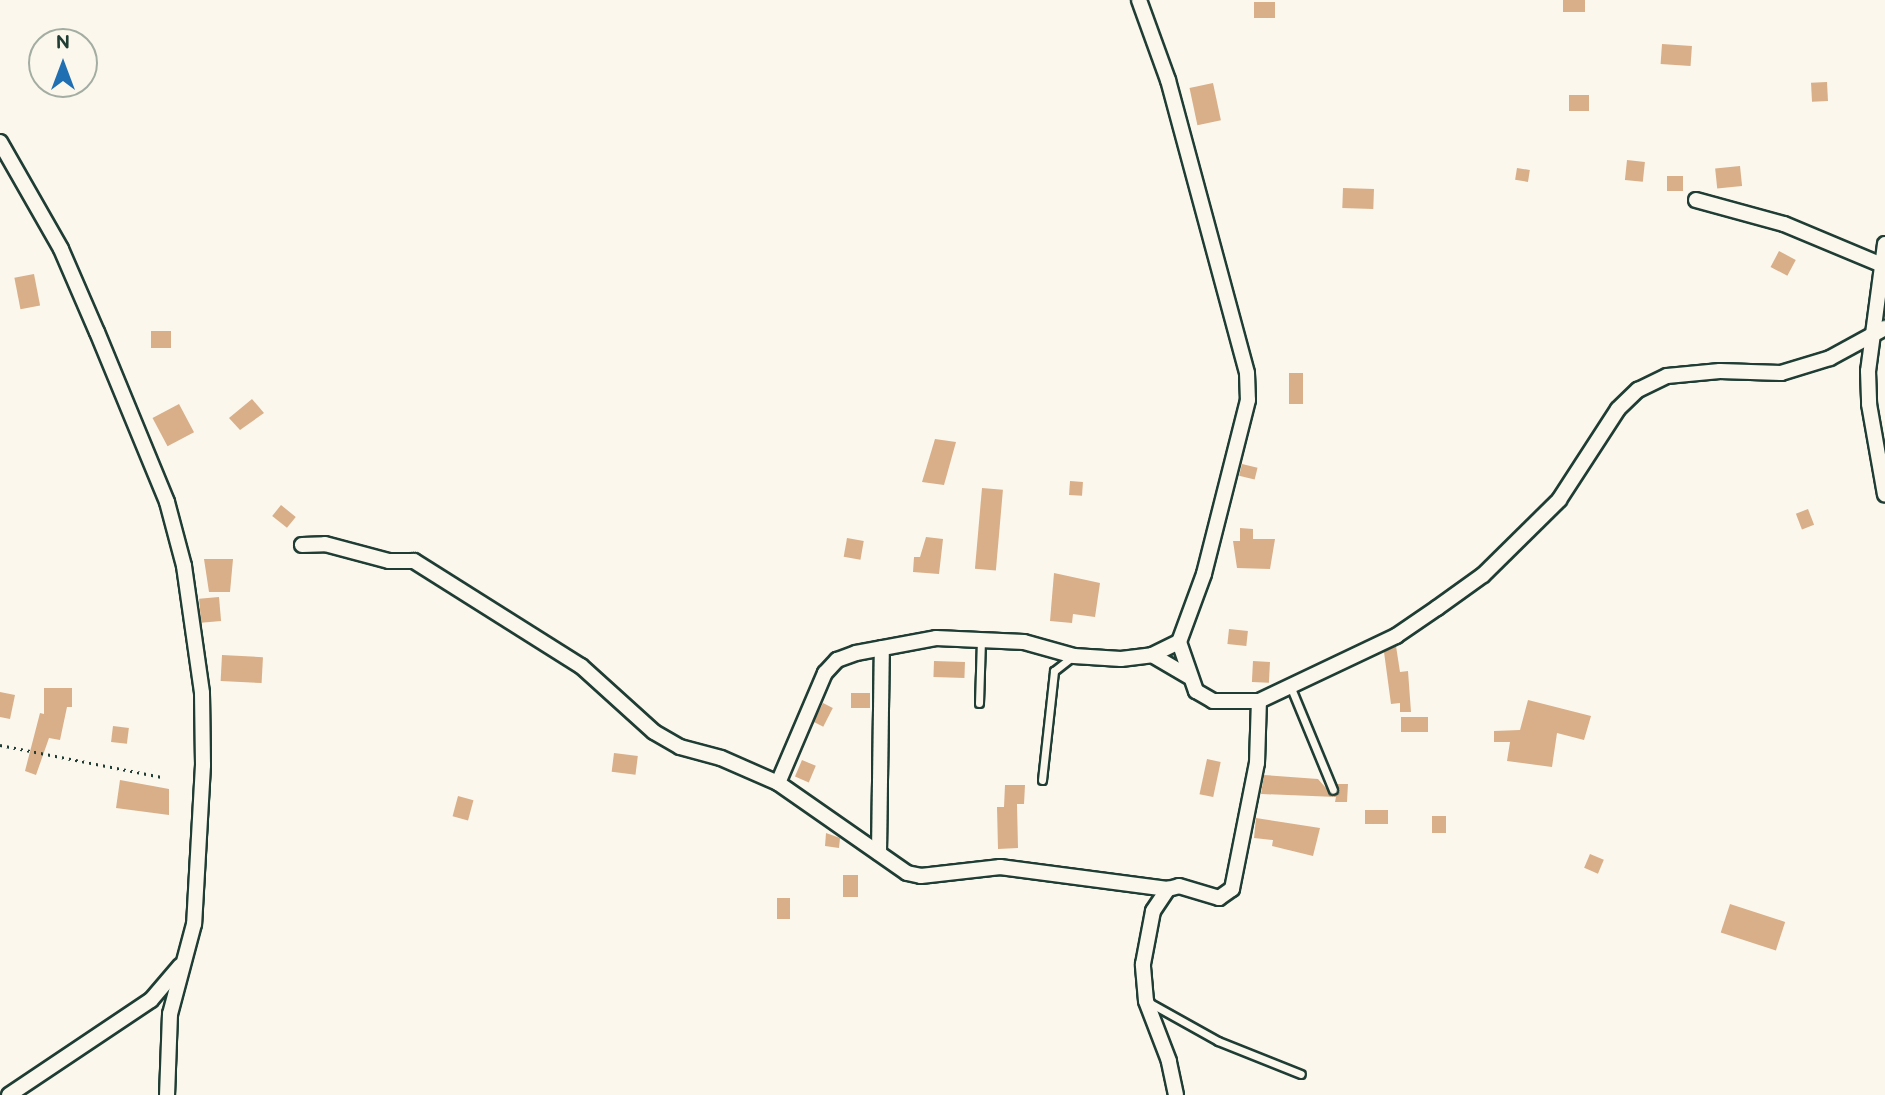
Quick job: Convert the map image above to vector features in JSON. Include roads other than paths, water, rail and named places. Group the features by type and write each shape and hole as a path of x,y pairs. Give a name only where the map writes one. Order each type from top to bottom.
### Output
{"street":[{"path":"1139,0 1168,80 1247,373 1248,400 1204,574 1179,642 1188,676 1196,691 1213,701 1259,701 1291,688 1396,636 1483,575 1559,499 1618,409 1638,390 1667,376 1720,371 1781,373 1830,358 1885,328"},
{"path":"0,142 61,249 154,467 184,566 202,693 203,765 194,924 181,964 170,1014 167,1095"},
{"path":"1696,200 1784,224 1882,265"},
{"path":"1885,244 1882,289 1871,337 1869,404 1885,495"},
{"path":"302,545 325,544 389,561 414,561 581,666 654,732 680,747 722,758 778,783 907,873 921,876 1000,867 1168,889 1179,886 1219,898 1232,889 1257,763 1259,701"},
{"path":"778,783 825,673 837,660 936,638 1024,642 1074,656 1121,659 1152,655 1179,642"},
{"path":"879,853 882,648"},
{"path":"1152,655 1188,676"},
{"path":"1168,889 1153,911 1143,964 1146,1001 1169,1061 1176,1095"},
{"path":"9,1095 152,1000 181,964"}],"lane":[{"path":"979,703 981,640"},
{"path":"1042,780 1054,671 1074,656"},
{"path":"1291,688 1333,790"},
{"path":"1146,1001 1218,1041 1301,1073"}]}
